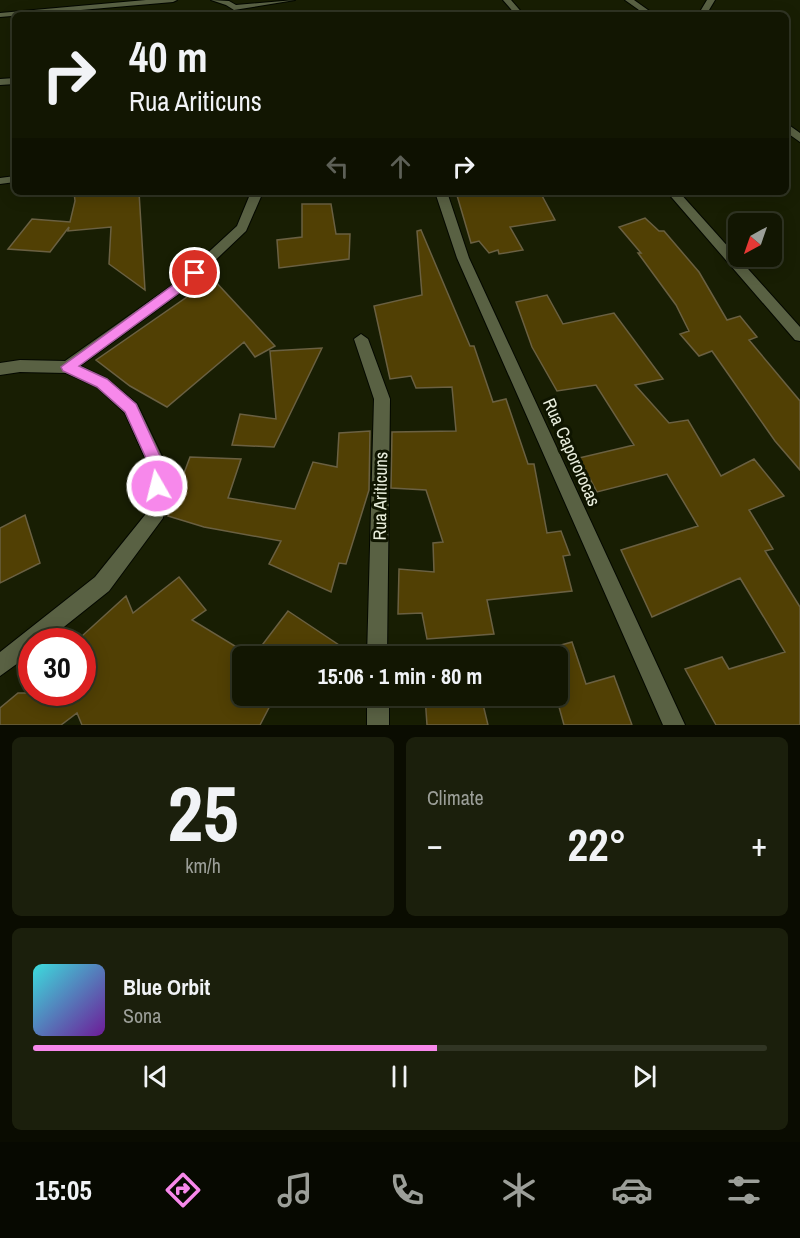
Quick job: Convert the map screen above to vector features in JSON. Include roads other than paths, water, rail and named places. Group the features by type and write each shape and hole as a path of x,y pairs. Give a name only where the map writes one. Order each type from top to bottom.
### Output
{"street":[{"path":"35,12 173,0"},
{"path":"215,0 229,3 234,12 291,0"},
{"path":"507,0 517,12"},
{"path":"629,0 647,12"},
{"path":"789,129 800,139"},
{"path":"68,367 179,287 203,265 242,228 255,195"},
{"name":"Rua Capororocas","path":"442,195 462,258 674,725"},
{"path":"676,195 800,336"},
{"name":"Rua Ariticuns","path":"361,339 382,399 377,646"},
{"path":"0,369 20,366 68,367 102,383 131,409 159,469 154,518 102,584 0,665"},
{"path":"378,706 378,725"}]}
